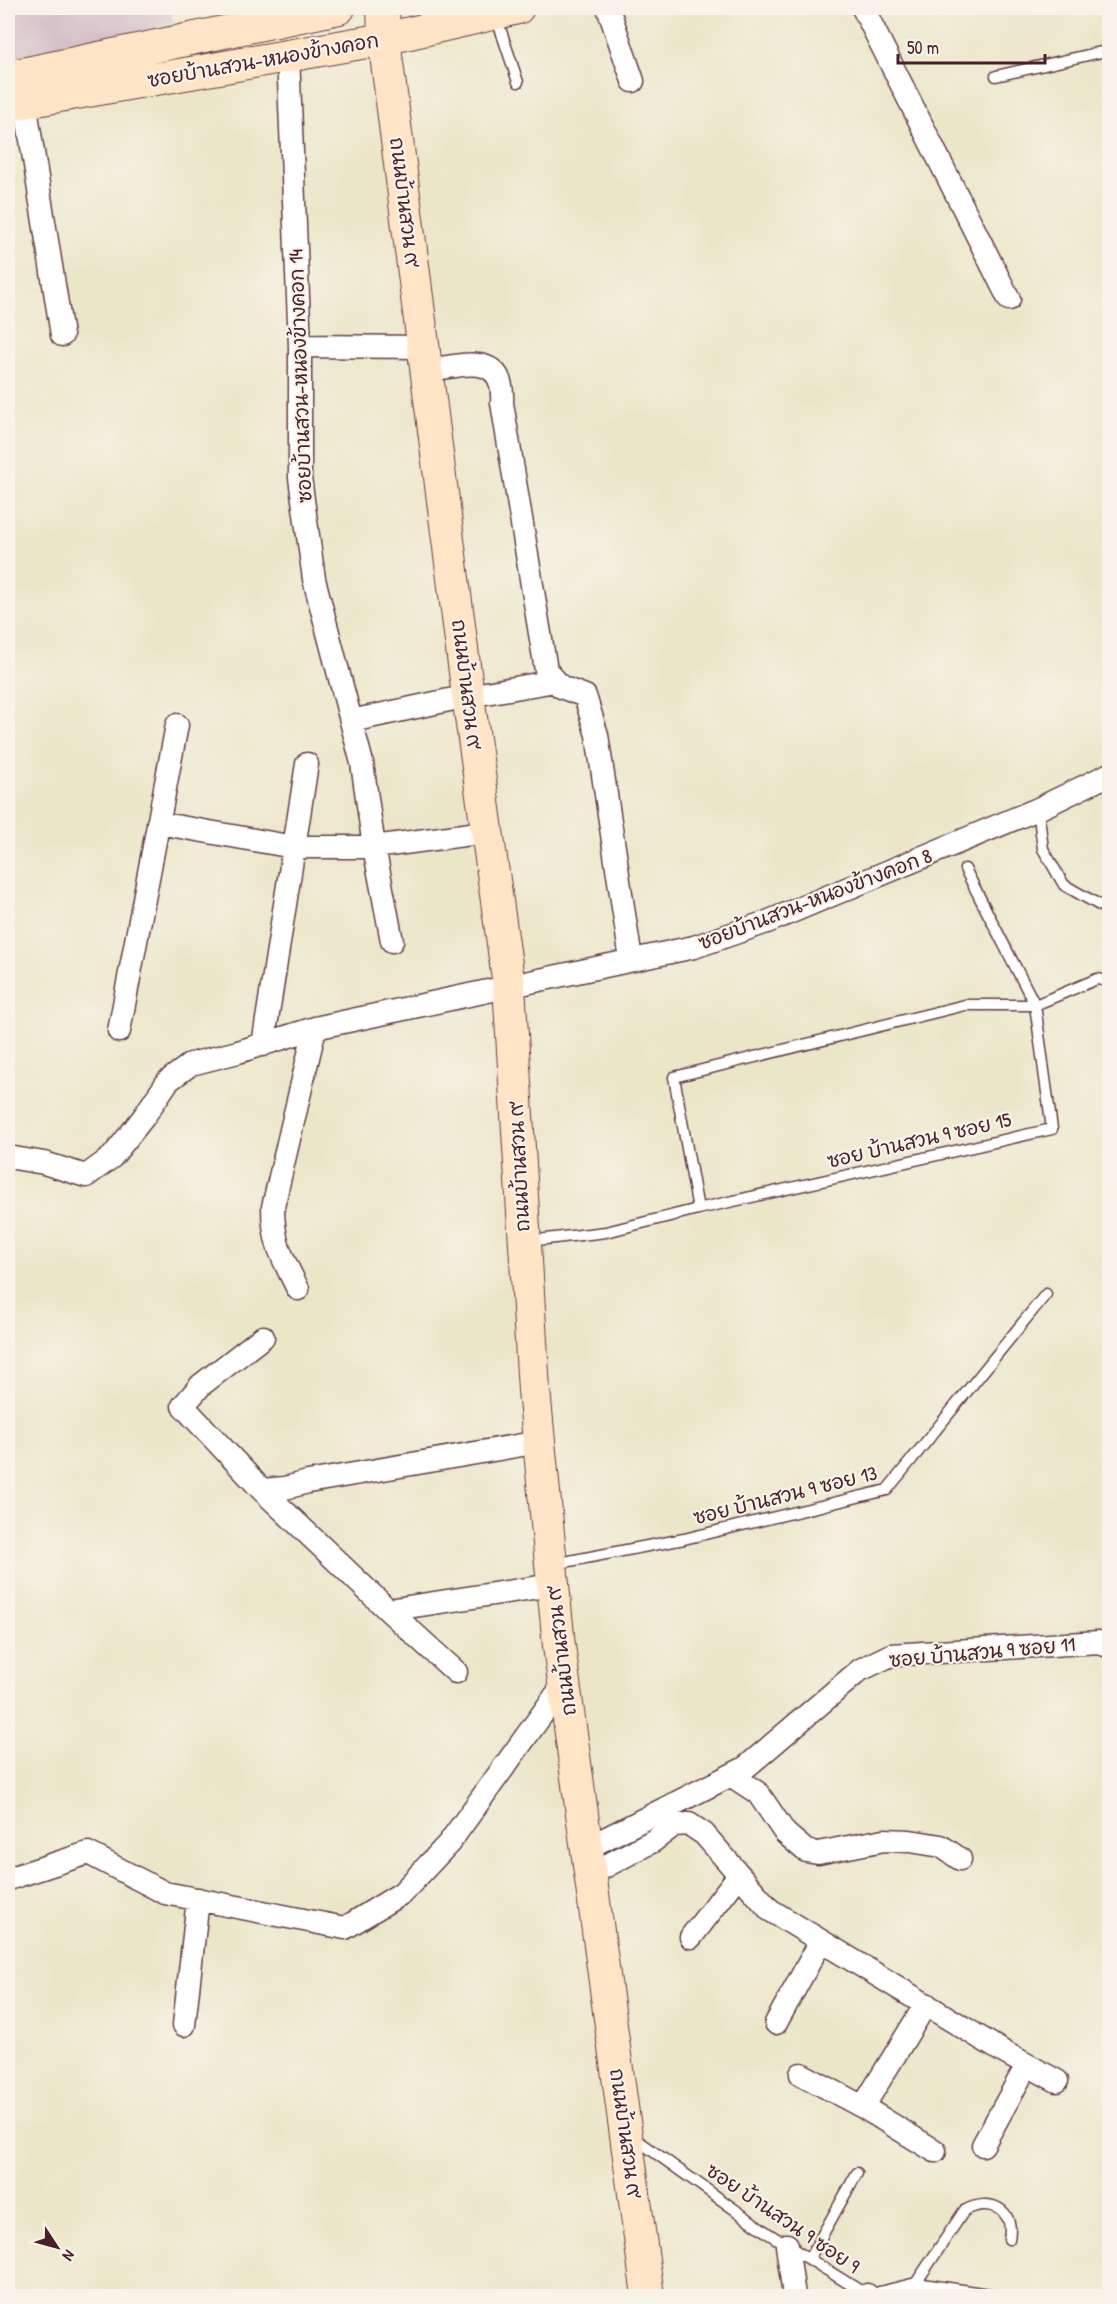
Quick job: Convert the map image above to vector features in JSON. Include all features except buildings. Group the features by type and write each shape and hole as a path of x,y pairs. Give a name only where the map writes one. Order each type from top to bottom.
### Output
{"street":[{"name":"ซอยบ้านสวน-หนองข้างคอก","path":"8,77 288,13 339,8"},
{"name":"ถนนบ้านสวน ๙","path":"382,8 384,39 468,696 509,986 523,1241 551,1574 648,2296"},
{"path":"608,8 633,81"},
{"path":"863,8 1009,299"},
{"name":"ซอยบ้านสวน-หนองข้างคอก","path":"16,104 384,39 507,10"},
{"name":"ซอยบ้านสวน-หนองข้างคอก 14","path":"288,55 300,346 300,477 314,579 362,763 374,847 392,941"},
{"path":"16,104 62,335"},
{"path":"300,346 480,363 494,370 503,386 502,403 546,670 561,687 585,696 592,717 597,735 631,960"},
{"path":"351,721 468,696 555,681"},
{"path":"119,1031 177,725"},
{"path":"263,1045 308,764"},
{"name":"ซอยบ้านสวน-หนองข้างคอก 8","path":"8,1157 44,1163 86,1176 112,1157 168,1081 191,1064 263,1045 315,1028 694,947 767,922 1038,809 1110,774"},
{"path":"159,823 294,847 374,847 486,832"},
{"path":"298,1289 277,1249 273,1231 273,1207 315,1028"},
{"path":"263,1337 201,1385 183,1406 262,1490 388,1611 456,1672"},
{"path":"262,1490 285,1488 308,1482 539,1443"},
{"path":"388,1611 551,1574"},
{"name":"ซอย บ้านสวน 9 ซอย 11","path":"589,1861 745,1768 860,1670 891,1655 1099,1642 1110,1647"},
{"path":"8,1879 88,1853 165,1893 345,1928 402,1893 449,1843 564,1684"},
{"path":"732,1776 758,1793 785,1833 806,1851 818,1852 884,1840 910,1841 941,1846 960,1859"},
{"path":"589,1861 652,1841 674,1825 689,1824 704,1834 770,1910 1057,2081"},
{"path":"692,1937 739,1875"},
{"path":"184,2025 198,1899"},
{"path":"776,2023 821,1941"},
{"path":"863,2107 926,2004"},
{"path":"983,2145 1027,2064"},
{"path":"801,2074 863,2107 935,2151"},
{"path":"787,2245 794,2296"}],"lane":[{"path":"507,10 518,82"},
{"path":"996,76 1110,50"},
{"path":"1038,809 1043,849 1064,885 1110,911"},
{"name":"ซอย บ้านสวน 9 ซอย 15","path":"523,1241 606,1232 1052,1129 1035,1005 965,870"},
{"path":"698,1209 674,1077 965,1005 1035,1005 1097,979 1110,981"},
{"name":"ซอย บ้านสวน 9 ซอย 13","path":"551,1574 887,1490 1046,1294"},
{"name":"ซอย บ้านสวน 9 ซอย 9","path":"626,2132 787,2245 867,2296 916,2283 1002,2296"},
{"path":"809,2259 857,2173"},
{"path":"916,2283 964,2211 975,2204 995,2206 1010,2219 1009,2239"}],"shaded area":[{"path":"8,8 170,8 176,31 8,67"}]}
